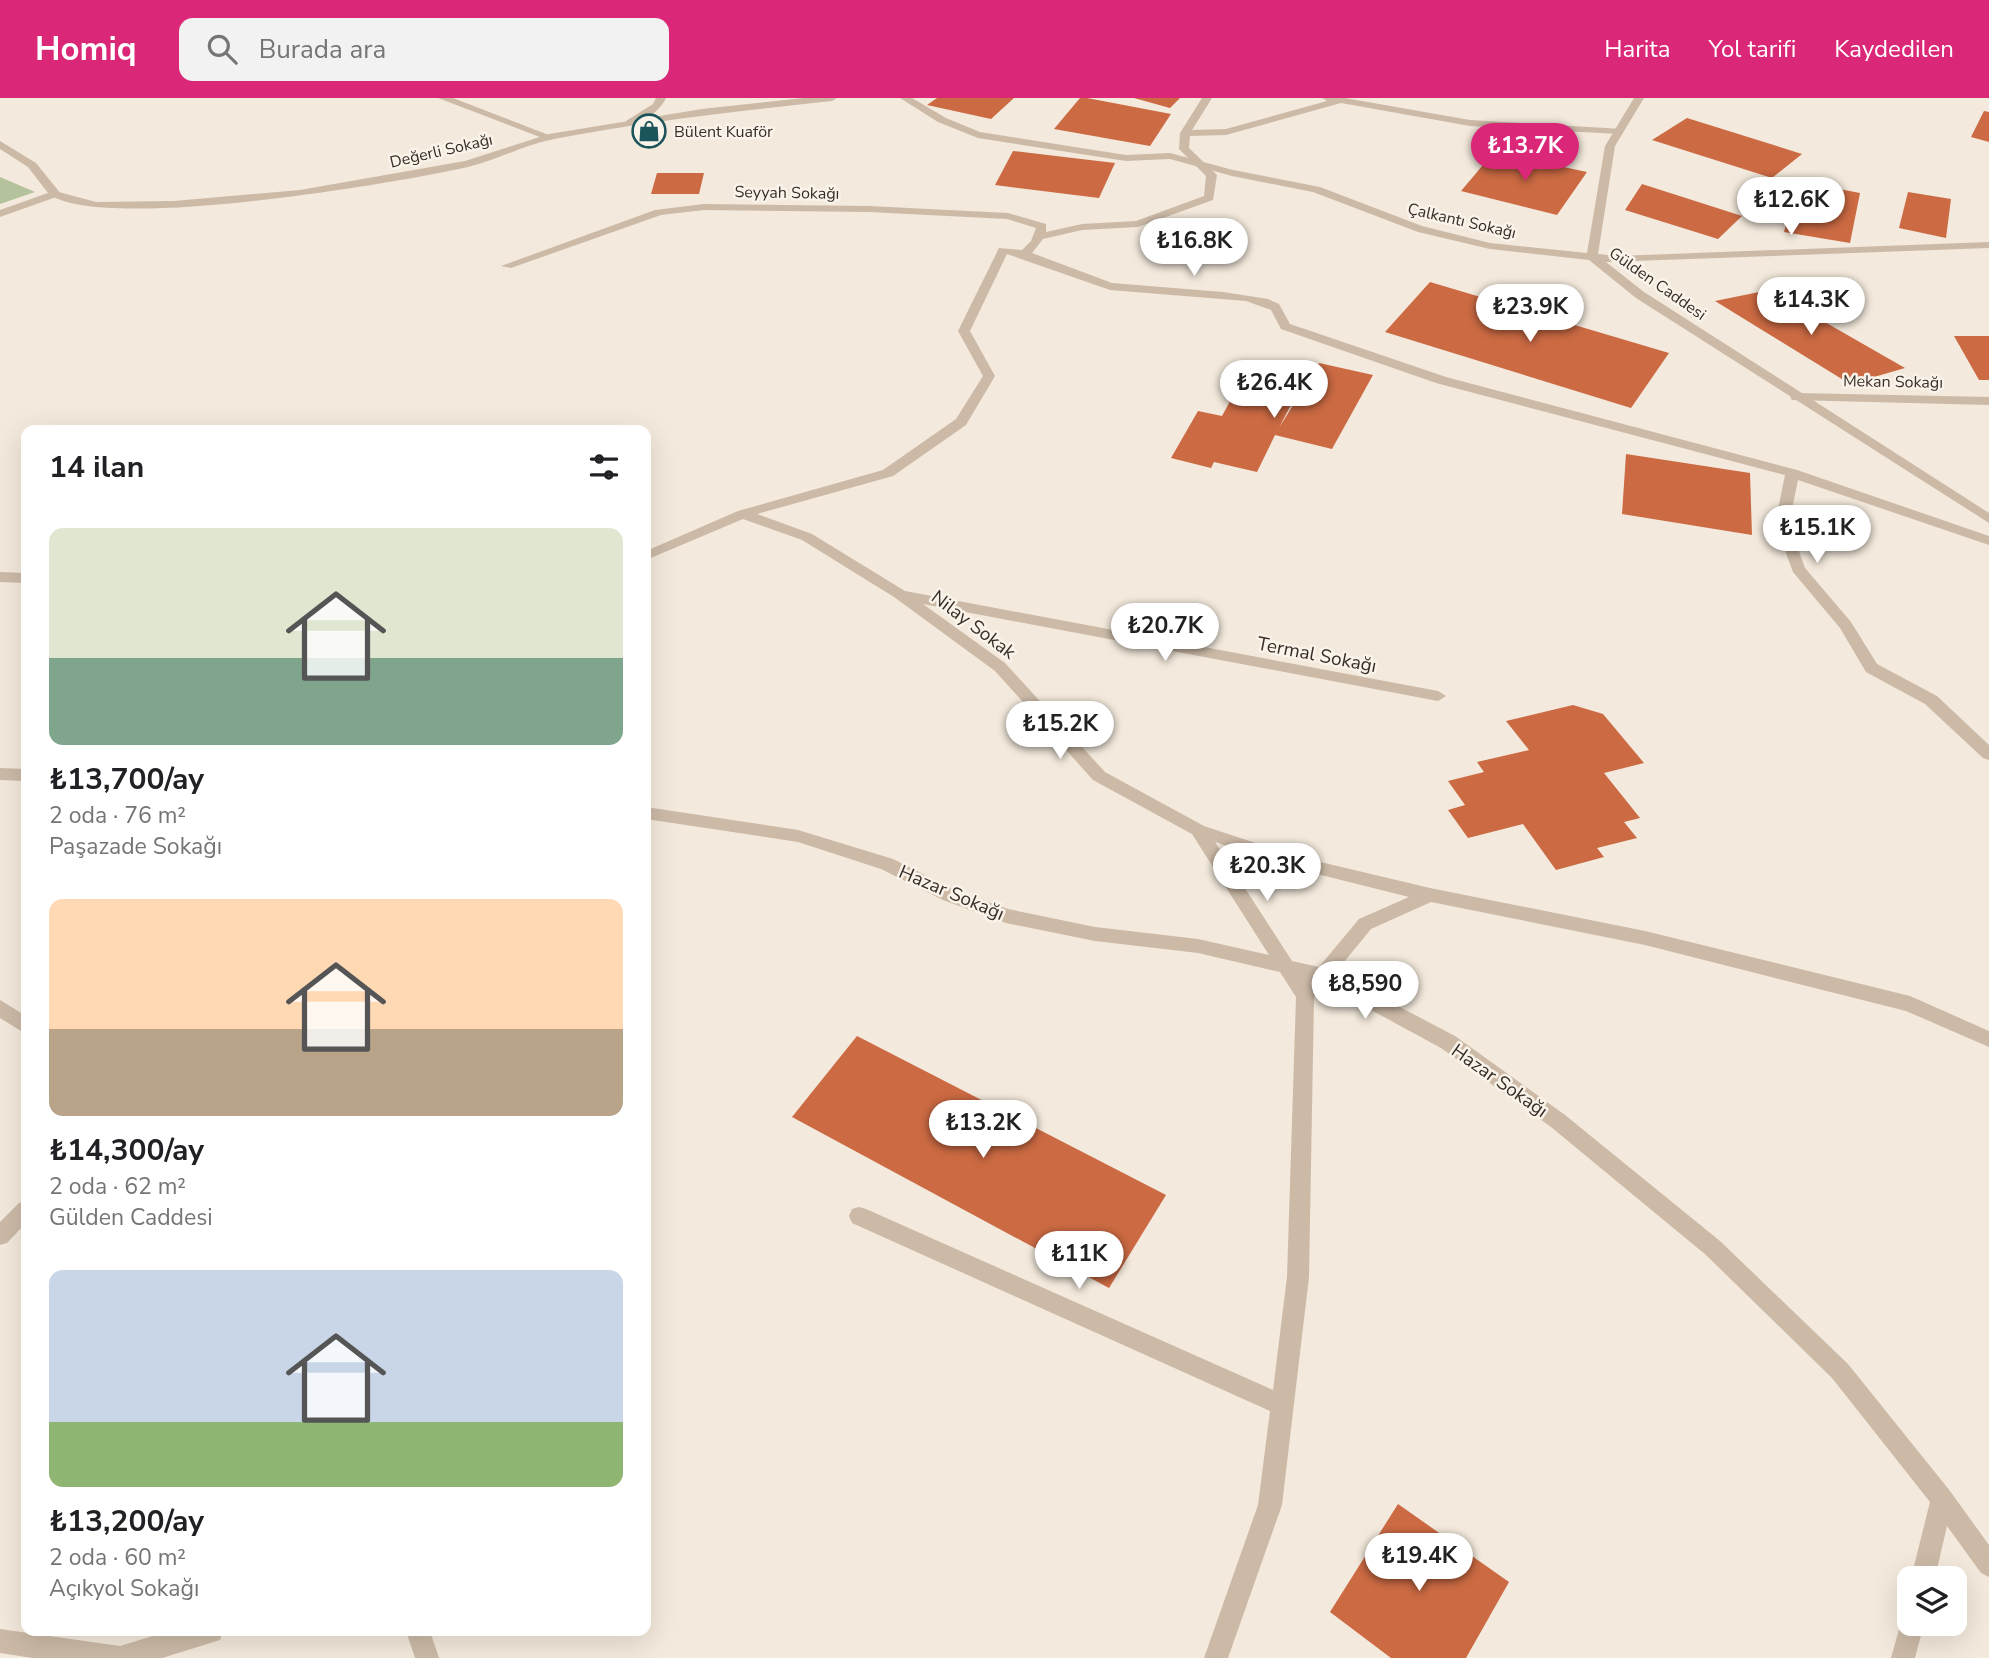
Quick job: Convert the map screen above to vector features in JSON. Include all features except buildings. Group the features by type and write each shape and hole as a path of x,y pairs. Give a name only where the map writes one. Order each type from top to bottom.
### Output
{"street":[{"path":"443,98 549,137"},
{"path":"630,123 657,106 661,98"},
{"name":"Değerli Sokağı","path":"55,194 96,205 174,204 300,193 467,164 549,137 630,123 832,98"},
{"name":"Çalkantı Sokağı","path":"905,98 942,120 978,135 1126,158 1170,156 1316,189 1418,229 1490,246 1617,260 1989,245"},
{"path":"1026,253 1038,237 1082,227 1138,223 1209,198 1212,176 1184,149 1185,133 1207,98"},
{"path":"1185,133 1226,132 1329,99 1393,98"},
{"name":"Gülden Caddesi","path":"1639,98 1611,146 1592,257 1640,295 1989,519"},
{"path":"1329,99 1470,123 1619,131"},
{"path":"0,144 32,165 55,194 0,214"},
{"name":"Seyyah Sokağı","path":"507,266 659,212 704,206 869,209 1008,216 1042,226 1038,237"},
{"path":"651,554 743,514 888,472 961,422 989,376 964,331 1003,250 1026,253 1111,286 1177,294 1255,298 1275,307 1285,326 1441,380 1792,473 1989,541"},
{"name":"Mekan Sokağı","path":"1797,397 1989,401"},
{"path":"1792,473 1782,524 1798,569 1846,625 1871,668 1931,700 1989,754"},
{"name":"Nilay Sokak","path":"743,514 807,537 899,594 1000,667 1099,776 1198,830 1293,862 1430,895 1645,939 1910,1004 1989,1039"},
{"path":"0,577 21,578"},
{"name":"Termal Sokağı","path":"899,594 1438,696"},
{"path":"0,774 21,775"},
{"name":"Hazar Sokağı","path":"651,814 798,836 887,864 949,895 1006,916 1094,934 1198,946 1323,975 1448,1042 1558,1121 1713,1248 1840,1371 1942,1499 1989,1565"},
{"path":"1198,830 1306,996 1298,1277 1270,1505 1216,1658"},
{"path":"1306,996 1365,924 1430,895"},
{"path":"0,1008 21,1023"},
{"path":"0,1236 21,1214"},
{"path":"859,1216 1283,1406"},
{"path":"1926,1566 1942,1499"},
{"path":"0,1641 120,1658 194,1636"},
{"path":"420,1636 427,1658"},
{"path":"1903,1658 1909,1636"}],"green space":[{"path":"0,177 35,192 0,204"}],"place":[{"name":"Bülent Kuaför","path":"649,131"}]}
